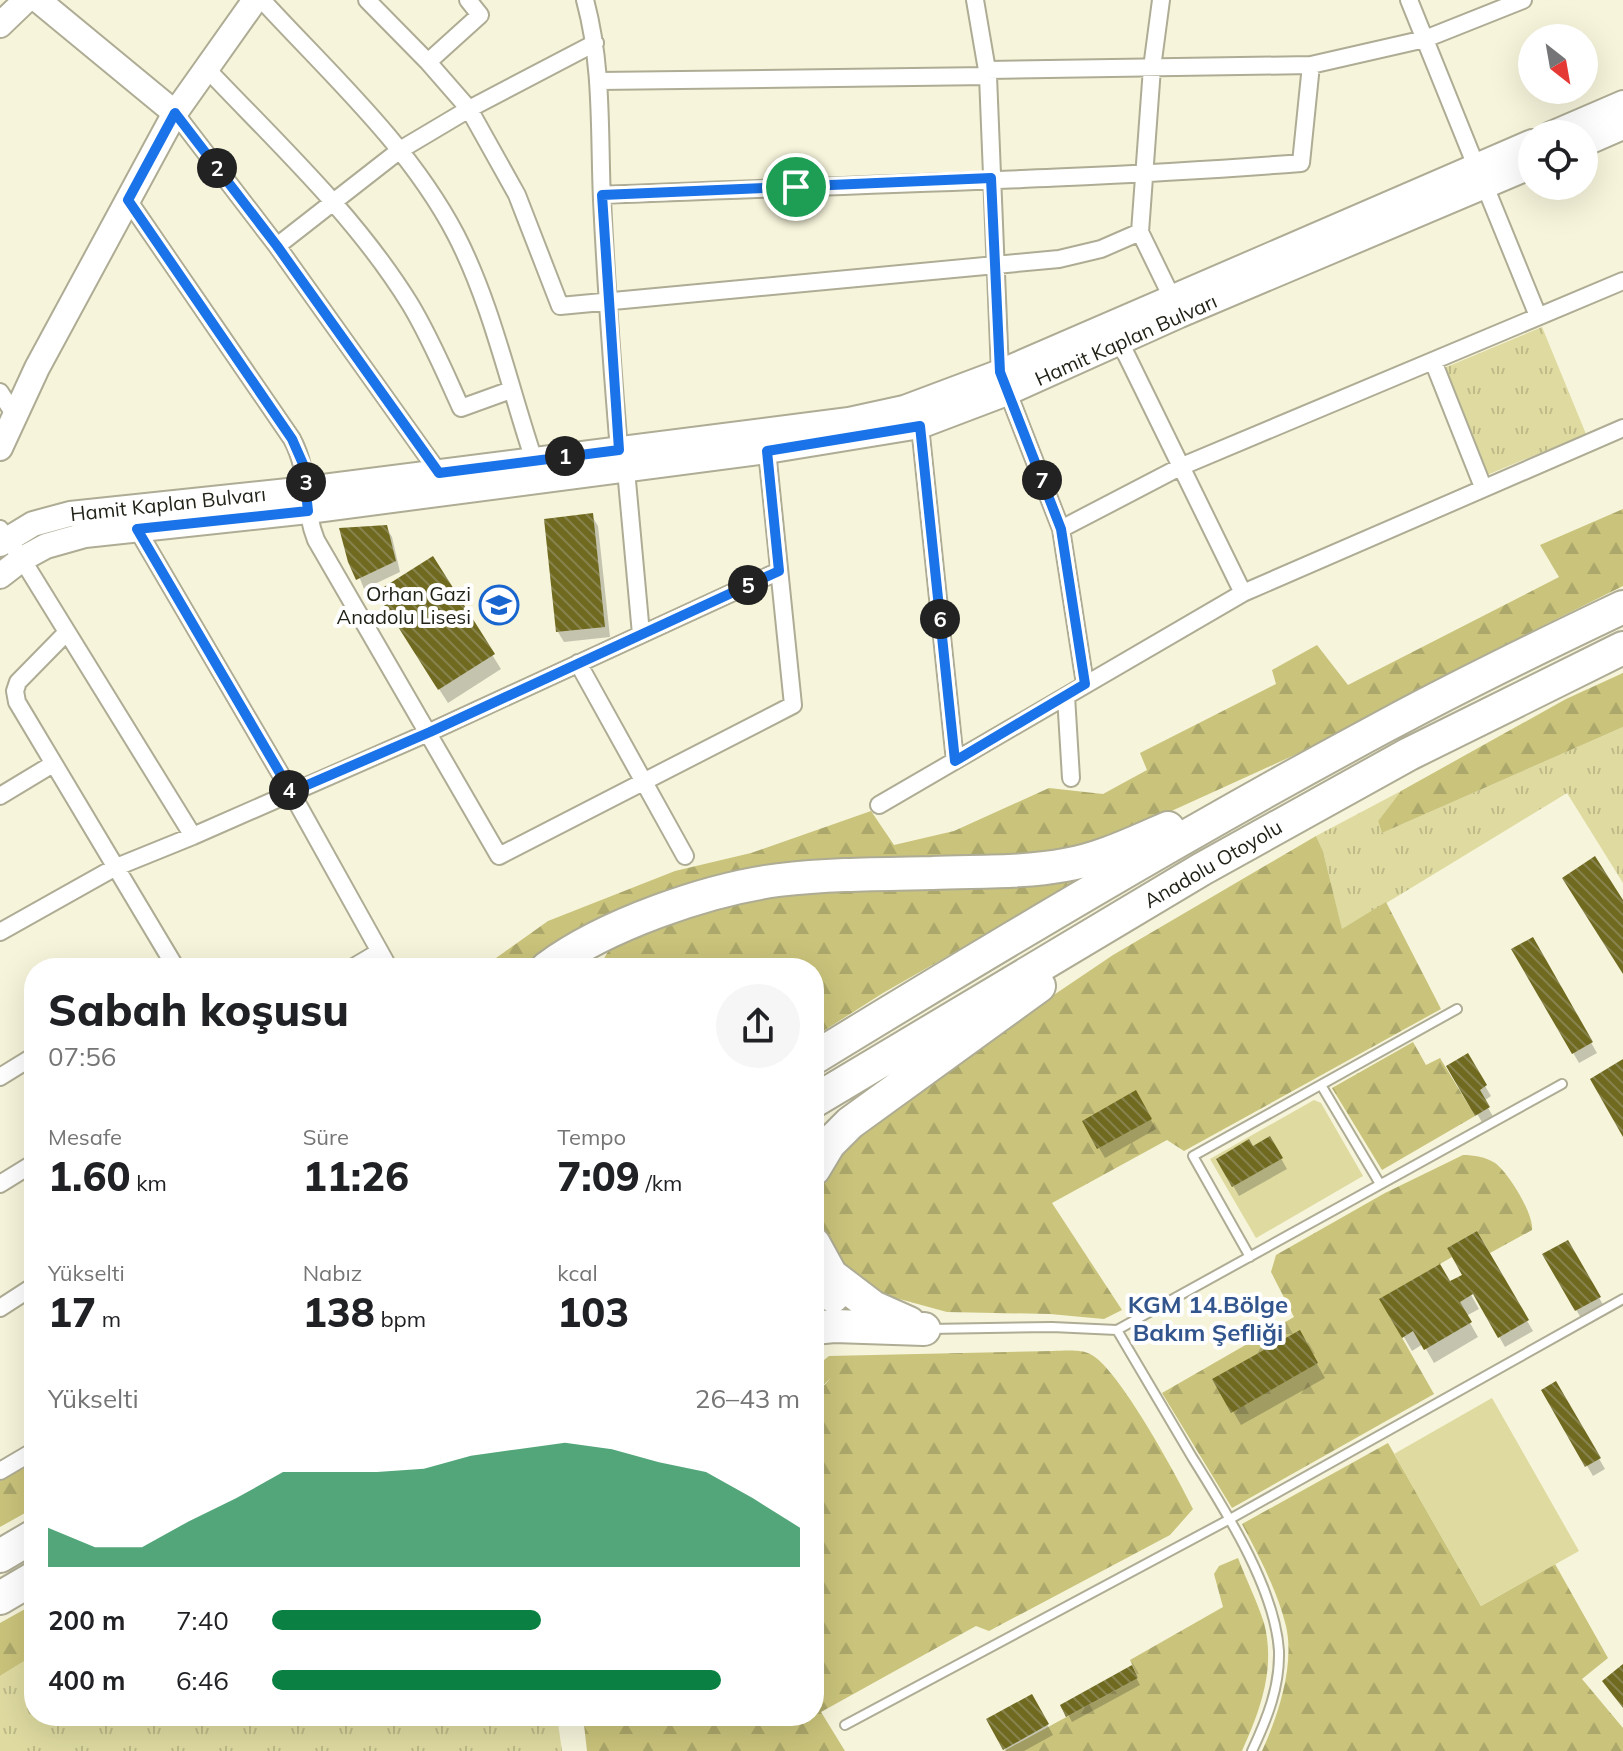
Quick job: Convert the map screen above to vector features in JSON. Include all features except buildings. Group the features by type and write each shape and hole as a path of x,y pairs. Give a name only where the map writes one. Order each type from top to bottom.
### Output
{"highway":[{"name":"Anadolu Otoyolu","path":"824,1052 1001,944 1311,766 1387,724 1623,607"},
{"name":"Anadolu Otoyolu","path":"824,1095 1202,869 1409,754 1623,648"},
{"path":"571,958 648,917 741,887 826,876 1030,869 1092,859 1311,766"},
{"path":"824,1152 850,1123 1202,869"},
{"path":"824,1262 831,1275 873,1307 924,1329"},
{"path":"831,1275 824,1327 924,1329"},
{"path":"0,1600 24,1587"}],"main road":[{"path":"0,25 26,0"},
{"path":"38,0 175,113"},
{"path":"0,448 14,414 175,113 255,0"},
{"path":"1584,120 1623,103"},
{"path":"1598,138 1623,127"},
{"name":"Hamit Kaplan Bulvarı","path":"0,576 22,559 65,539 308,500 439,473 534,460 622,460 767,451 920,426 1004,382 1480,176 1518,151"},
{"name":"Hamit Kaplan Bulvarı","path":"1480,176 1518,169"},
{"name":"Hamit Kaplan Bulvarı","path":"3,537 50,517 70,514 308,500 622,460 873,416 1004,382 1120,342 1176,306"}],"street":[{"path":"262,0 400,150 440,208 466,256 483,300 534,460"},
{"path":"367,0 469,109 517,195 560,306 1083,255 1140,232"},
{"path":"428,62 480,15 468,0"},
{"path":"585,0 595,43 599,81 607,303 641,634"},
{"path":"975,0 987,73 1004,382 1061,529 1085,684"},
{"path":"1161,0 1152,68 1140,232 1176,306"},
{"path":"1409,0 1538,316"},
{"path":"599,81 1311,65 1425,39 1523,0"},
{"path":"277,246 400,150 469,109 595,43"},
{"path":"602,195 991,178 1143,175 1301,163 1311,65"},
{"path":"206,68 335,201 410,303 461,408 511,390"},
{"path":"175,113 277,246 439,473"},
{"path":"128,200 283,424 303,464 316,540 430,732 499,856 793,705 767,451"},
{"path":"1061,529 1180,467 1623,281"},
{"path":"1120,342 1243,593"},
{"path":"1433,361 1483,487"},
{"path":"0,392 14,414"},
{"path":"920,426 955,761"},
{"path":"879,805 1243,593 1623,428"},
{"path":"137,529 291,792 383,958"},
{"path":"3,537 22,559 193,836"},
{"path":"0,932 114,868 430,732 779,571"},
{"path":"67,632 26,671 15,691 17,702 170,958"},
{"path":"578,663 685,856"},
{"path":"1066,696 1071,778"},
{"path":"0,796 53,764"},
{"path":"369,958 379,952"},
{"path":"0,1077 24,1062"},
{"path":"0,1184 24,1169"},
{"path":"0,1308 24,1292"},
{"path":"0,1471 24,1457"}],"lane":[{"path":"1250,1257 1193,1156 1457,1009"},
{"path":"924,1329 1052,1327 1117,1330 1562,1084"},
{"path":"1321,1085 1380,1184"},
{"path":"845,1725 1230,1519 1623,1299"},
{"path":"1117,1330 1230,1519 1270,1609 1279,1653 1278,1678 1273,1700 1252,1751"}],"green space":[{"path":"1542,327 1586,434 1487,475 1444,368"},
{"path":"1623,509 1623,586 1472,661 1299,753 1077,854 837,864 563,958 496,958 548,921 675,871 751,853 871,811 894,845 954,831 1049,788 1103,794 1147,770 1140,753 1276,684 1272,670 1317,645 1348,685 1559,577 1540,545"},
{"path":"1623,673 1623,727 1382,833 1378,821 1401,791 1566,699"},
{"path":"1623,727 1623,883 1567,793 1342,930 1323,851 1316,836 1401,791 1378,821 1382,833"},
{"path":"1316,836 1323,851 1342,929 1386,902 1441,1009 1184,1151 1167,1140 1052,1203 1122,1310 1104,1319 1050,1314 947,1312 870,1291 848,1275 824,1233 824,1182 839,1151 953,1063 1113,955"},
{"path":"1097,871 883,993 824,1031 824,958 604,958 623,939 745,897"},
{"path":"1413,1042 1426,1065 1440,1058 1475,1116 1382,1170 1332,1088"},
{"path":"1314,1100 1321,1103 1363,1176 1256,1238 1210,1159"},
{"path":"1463,1155 1488,1159 1500,1168 1525,1204 1532,1230 1490,1253 1477,1231 1447,1248 1452,1257 1380,1299 1434,1394 1232,1508 1162,1393 1294,1317 1271,1272 1276,1255 1385,1193"},
{"path":"1086,1352 1102,1363 1131,1401 1193,1509 1170,1535 989,1631 976,1626 824,1710 824,1385 831,1378 824,1384 824,1360 829,1356"},
{"path":"1492,1398 1579,1551 1481,1606 1394,1454"},
{"path":"1388,1443 1481,1606 1555,1564 1608,1658 1582,1679 1623,1728 1623,1751 1262,1751 1283,1690 1288,1641 1273,1586 1242,1524"},
{"path":"24,1467 24,1514 0,1527 0,1481"},
{"path":"1238,1558 1264,1623 1268,1656 1260,1705 1242,1751 1004,1751 1138,1678 1130,1660 1223,1607 1214,1574 1219,1566"},
{"path":"24,1610 24,1661 0,1676 0,1623"},
{"path":"24,1661 24,1726 558,1726 562,1751 0,1751 0,1676"},
{"path":"824,1717 845,1751 587,1751 584,1726 824,1726"}],"place":[{"name":"Orhan Gazi Anadolu Lisesi","path":"499,605"}],"district":[{"name":"KGM 14.Bölge Bakım Şefliği","path":"1208,1319"}],"route":[{"path":"175,113 277,246 439,473 619,450 602,195 796,187 991,178 1000,372 1061,529 1085,684 955,761 920,426 767,451 779,571 430,732 291,792 137,529 308,511 303,464 292,439 128,200 175,113"}]}
